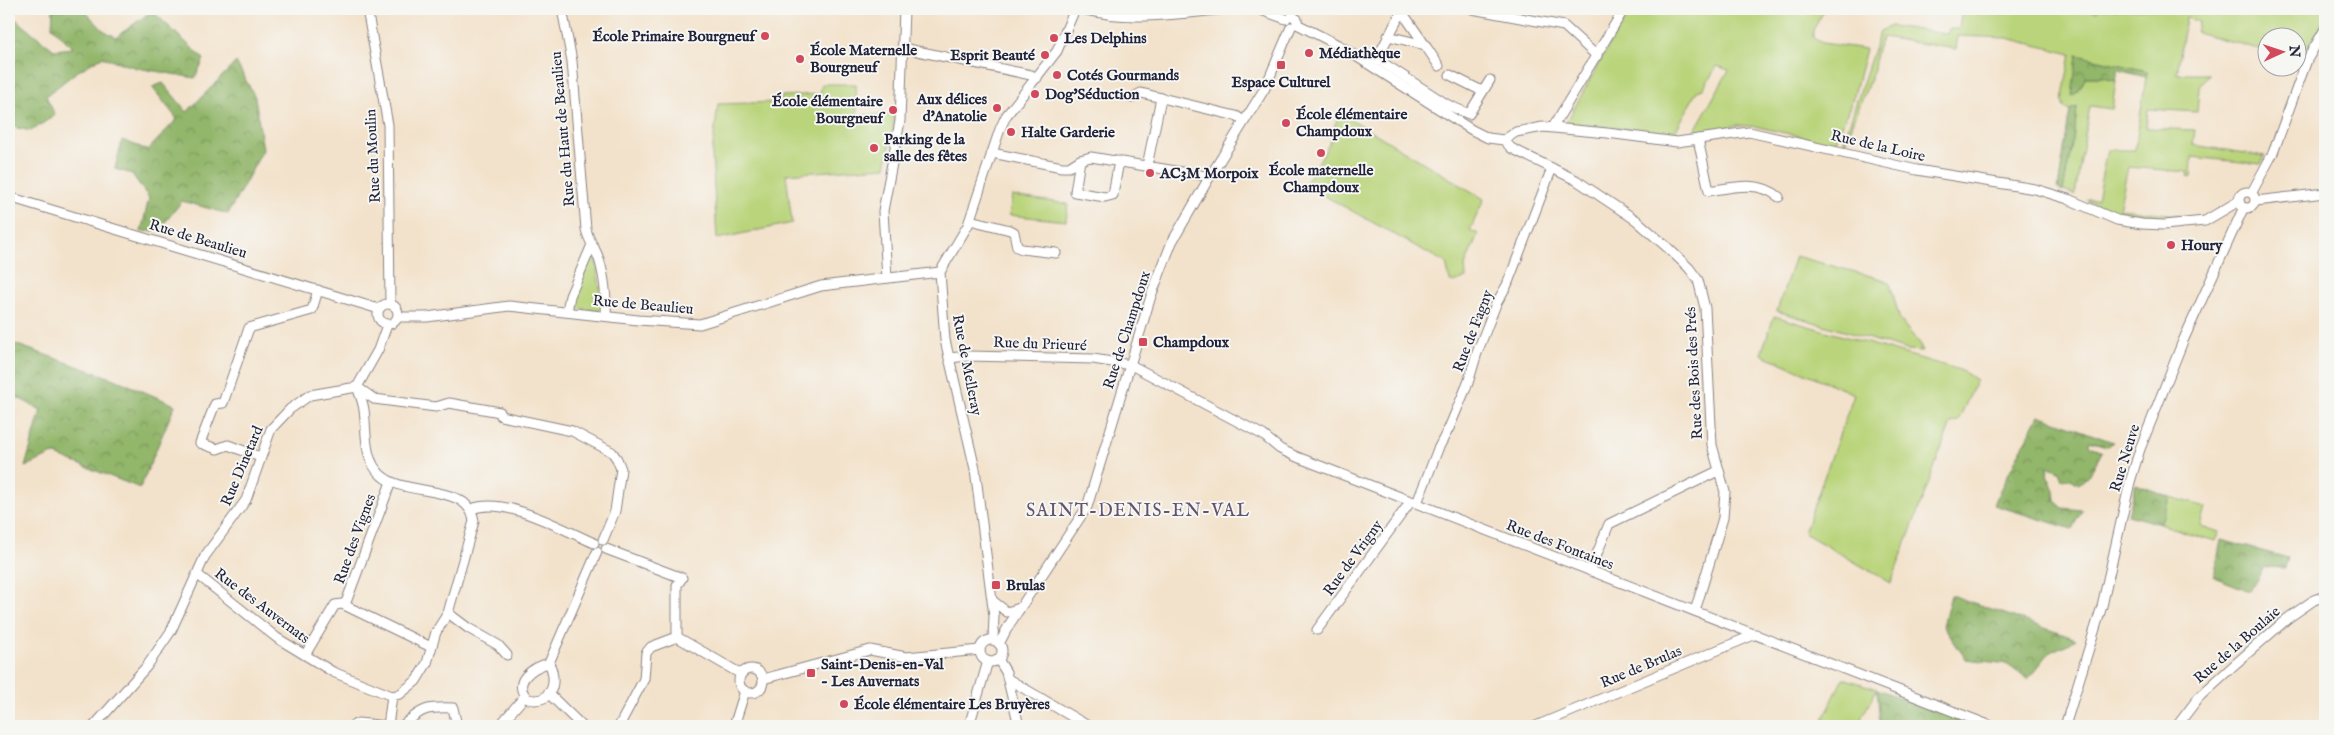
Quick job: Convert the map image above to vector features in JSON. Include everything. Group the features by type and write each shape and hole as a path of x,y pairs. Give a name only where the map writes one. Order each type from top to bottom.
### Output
{"street":[{"name":"Rue du Moulin","path":"367,9 388,125 390,304"},
{"name":"Rue du Haut de Beaulieu","path":"562,9 572,61 586,229 591,247 596,254 604,288 606,316"},
{"path":"886,278 883,211 900,121 904,9"},
{"path":"940,272 970,220 1006,116 1057,51 1075,9"},
{"path":"1082,9 1127,16 1225,9"},
{"path":"1258,9 1292,19 1375,63 1446,108 1488,138 1504,140"},
{"path":"1472,9 1564,26 1597,56"},
{"path":"1553,128 1624,9"},
{"path":"1375,63 1401,10 1439,66"},
{"name":"Rue de Champdoux","path":"996,642 1021,608 1087,507 1151,296 1172,242 1274,71 1292,19"},
{"path":"2252,192 2273,153 2307,60 2325,29"},
{"path":"1388,36 1425,45"},
{"path":"903,48 1031,75 1037,78"},
{"path":"1450,76 1482,91"},
{"path":"1446,108 1469,114 1490,80"},
{"path":"1132,98 1141,93 1236,116 1244,121"},
{"path":"1147,166 1161,98"},
{"name":"Rue de la Loire","path":"1504,140 1520,131 1553,128 1677,142 1738,132 1765,134 1917,170 2035,189 2068,199 2117,220 2142,224 2194,223 2204,221 2241,205"},
{"path":"1698,139 1709,191 1744,184 1771,190 1779,197"},
{"name":"Rue des Bois des Prés","path":"1504,140 1511,148 1576,180 1636,220 1682,261 1698,280 1705,308 1712,445 1725,492 1723,518 1695,611"},
{"path":"992,153 1062,167 1069,167 1080,160 1091,157 1209,178"},
{"path":"1080,160 1075,192 1105,197 1113,195 1119,161"},
{"name":"Rue de Fagny","path":"1414,502 1468,383 1477,353 1496,304 1506,285 1552,168"},
{"path":"2252,192 2256,201"},
{"path":"2252,192 2242,194 2241,205 2249,208 2256,201 2325,193"},
{"name":"Rue de Beaulieu","path":"9,197 379,309"},
{"name":"Rue Neuve","path":"2065,726 2099,615 2130,482 2140,449 2183,341 2241,205"},
{"path":"970,220 1014,232 1017,247 1022,249 1056,253"},
{"path":"567,312 570,296 591,247"},
{"name":"Rue de Beaulieu","path":"398,317 427,317 502,306 700,324 821,286 940,272"},
{"name":"Rue de Melleray","path":"940,272 943,325 974,469 996,642"},
{"path":"260,457 228,445 217,450 200,443 215,404 223,403 249,328 312,310 318,290"},
{"path":"390,304 396,307 398,317 394,323 387,325 379,319 379,309 384,305 390,304"},
{"path":"352,726 358,723 388,726 392,696 400,694 416,681 427,663 436,632 448,613 474,521 472,509 467,503 456,498 403,487 391,482 380,475 370,457 367,447 364,408 357,387 378,350 387,325"},
{"name":"Rue du Prieuré","path":"949,358 968,356 1094,359 1131,365"},
{"name":"Rue des Fontaines","path":"1131,365 1263,435 1285,452 1590,572 1756,634 1991,726"},
{"path":"357,387 374,399 436,407 449,403 500,412 501,416 572,431 612,452 617,459 620,469 615,511 603,540"},
{"name":"Rue Dinetard","path":"94,726 147,666 166,638 210,547 238,514 246,500 271,429 290,409 310,395 357,387"},
{"path":"1590,572 1609,524 1718,471"},
{"name":"Rue des Vignes","path":"345,605 391,482"},
{"name":"Rue de Vrigny","path":"1317,630 1414,502"},
{"path":"472,509 488,505 526,513 603,552 606,549 682,578 677,584 677,637"},
{"path":"549,663 532,668 527,673 523,684 526,696 533,700 544,697 553,686 555,676 549,663 598,539 603,540"},
{"path":"603,540 606,543 606,549"},
{"name":"Rue des Auvernats","path":"198,575 277,638 304,655 333,672 392,696"},
{"name":"Rue de la Boulaie","path":"2177,726 2198,697 2288,618 2314,600 2325,596"},
{"path":"992,602 1007,612 1021,608"},
{"path":"304,655 335,605 345,605 431,647"},
{"path":"448,613 468,628 498,645 507,655"},
{"name":"Rue de Brulas","path":"1536,726 1756,634"},
{"path":"677,637 742,674"},
{"path":"619,726 644,679 646,653 651,647 677,637"},
{"path":"980,650 986,641 996,642 1002,653 998,659 988,661"},
{"path":"763,679 870,650 906,658 980,650"},
{"path":"980,650 982,656 988,661"},
{"path":"998,659 1006,672 1020,726"},
{"path":"968,726 988,661"},
{"path":"752,669 759,672 763,679 760,689 753,693 745,691 739,681 742,674 752,669"},
{"path":"1008,679 1088,726"},
{"path":"734,726 745,691"},
{"path":"548,693 582,726"},
{"path":"502,726 502,722 526,696"},
{"path":"402,726 417,713 430,707 453,708 457,726"}],"green space":[{"path":"53,9 83,9 103,30 116,37 152,11 204,59 195,78 137,68 102,57 75,73 46,96 55,115 31,131 9,126 9,18 13,17 54,50 73,48 52,27"},
{"path":"1629,9 1825,9 1813,30 1813,38 1822,43 1866,49 1854,95 1835,144 1758,127 1737,125 1692,135 1729,70 1717,66 1703,89 1697,91 1674,134 1566,123"},
{"path":"1962,9 2080,9 2097,12 2099,9 2325,9 2325,17 2306,52 2306,28 2256,28 2256,48 2196,32 2199,22 2186,18 2177,74 2209,74 2199,88 2197,112 2148,109 2146,128 2195,130 2193,145 2265,156 2261,164 2192,157 2191,177 2187,176 2188,172 2128,167 2119,209 2178,215 2178,219 2128,216 2088,201 2088,199 2097,199 2107,150 2135,150 2147,71 2077,55 2078,92 2085,77 2103,77 2116,80 2112,109 2090,106 2075,195 2063,191 2077,107 2070,110 2064,108 2062,101 2071,54 2007,38 1958,36 1956,49 1883,37 1876,52 1874,69 1844,146 1844,140 1880,31 1891,26 1947,34 1949,29 1959,29"},
{"path":"2077,55 2147,71 2146,77 2118,70 2116,80 2103,77 2086,77 2078,92 2072,96"},
{"path":"236,62 255,97 263,150 228,214 182,201 159,230 141,232 149,198 132,174 115,169 122,140 148,150 177,119 152,87 163,83 187,112"},
{"path":"822,84 856,84 857,115 895,114 886,167 786,174 792,223 717,239 712,153 718,104 781,102 782,96 820,94"},
{"path":"2077,107 2063,191 2058,189 2070,110"},
{"path":"1341,113 1484,199 1470,230 1478,234 1465,265 1466,278 1454,283 1450,281 1446,263 1305,185 1335,134 1335,124"},
{"path":"1012,196 1068,204 1066,221 1009,215"},
{"path":"591,254 595,256 603,306 599,311 575,308 572,303"},
{"path":"1795,256 1882,279 1890,283 1900,320 1919,343 1922,351 1907,350 1777,311"},
{"path":"1774,316 1960,370 1977,380 1958,421 1951,423 1891,583 1804,533 1854,394 1761,354"},
{"path":"9,342 117,380 175,405 140,488 53,454 25,467 41,410 9,393"},
{"path":"2039,415 2113,442 2107,446 2089,441 2089,445 2102,452 2089,475 2079,484 2071,479 2062,479 2059,471 2049,467 2047,474 2054,490 2055,501 2063,508 2082,510 2072,529 1994,505"},
{"path":"2136,484 2170,497 2160,524 2128,515"},
{"path":"2170,497 2206,507 2201,526 2219,532 2215,541 2160,524"},
{"path":"2221,540 2288,558 2285,568 2264,567 2250,591 2214,577"},
{"path":"1951,595 2076,639 2050,652 2028,679 2008,664 1966,659 1943,626"},
{"path":"1843,678 1877,689 1857,726 1820,726"},
{"path":"1877,689 1974,726 1880,726"}],"place":[{"name":"École Primaire Bourgneuf","path":"765,36"},
{"name":"Les Delphins","path":"1054,38"},
{"name":"Médiathèque","path":"1309,53"},
{"name":"Esprit Beauté","path":"1045,55"},
{"name":"École Maternelle Bourgneuf","path":"800,59"},
{"name":"Espace Culturel","path":"1281,65"},
{"name":"Cotés Gourmands","path":"1057,75"},
{"name":"Dog'Séduction","path":"1035,94"},
{"name":"Aux délices d'Anatolie","path":"997,108"},
{"name":"École élémentaire Bourgneuf","path":"893,110"},
{"name":"École élémentaire Champdoux","path":"1286,123"},
{"name":"Halte Garderie","path":"1011,132"},
{"name":"Parking de la salle des fêtes","path":"874,148"},
{"name":"École maternelle Champdoux","path":"1321,153"},
{"name":"AC3M Morpoix","path":"1150,173"},
{"name":"Houry","path":"2171,245"},
{"name":"Champdoux","path":"1143,342"},
{"name":"Brulas","path":"996,585"},
{"name":"Saint-Denis-en-Val - Les Auvernats","path":"811,673"},
{"name":"École élémentaire Les Bruyères","path":"844,704"}],"district":[{"name":"SAINT-DENIS-EN-VAL","path":"1138,511"}]}
